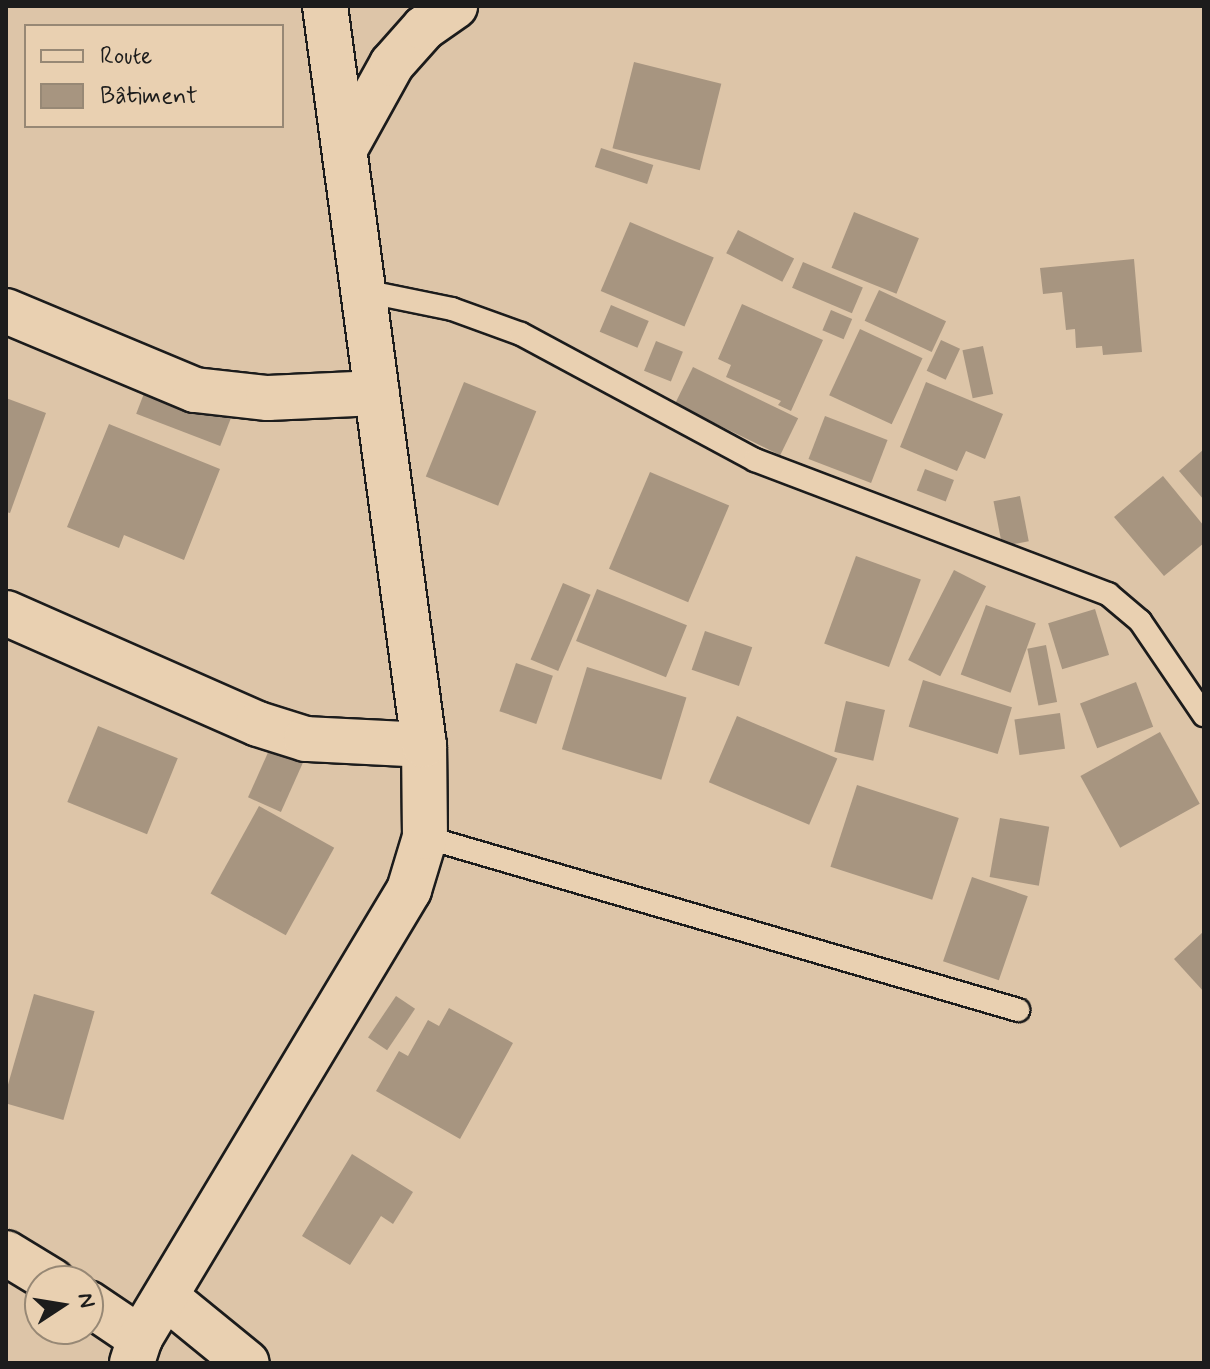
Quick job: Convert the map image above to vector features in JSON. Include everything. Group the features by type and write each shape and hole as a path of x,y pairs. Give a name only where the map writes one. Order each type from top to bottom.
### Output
{"street":[{"path":"104,1319 136,1351 409,890 425,837 424,745 325,6"},
{"path":"346,147 392,64 424,28 455,6"},
{"path":"6,311 195,390 268,398 377,393"},
{"path":"6,613 258,724 306,739 424,745"},
{"path":"6,1253 26,1265"},
{"path":"166,1297 247,1363"}],"lane":[{"path":"364,291 452,309 521,334 755,460 1108,594 1140,621 1204,715"},
{"path":"425,837 1018,1010"}],"building":[{"path":"634,62 721,84 700,170 612,148"},
{"path":"601,148 653,165 647,184 595,167"},
{"path":"854,212 919,238 896,294 832,268"},
{"path":"630,222 714,258 684,327 601,291"},
{"path":"738,230 794,259 782,282 726,253"},
{"path":"1134,259 1142,352 1103,355 1102,346 1076,348 1075,329 1066,330 1062,292 1043,294 1040,268"},
{"path":"803,262 863,287 852,313 792,288"},
{"path":"879,290 946,321 932,352 865,321"},
{"path":"742,304 823,340 791,411 778,405 781,401 726,377 731,365 718,359"},
{"path":"611,305 649,321 637,348 600,332"},
{"path":"831,310 852,319 844,339 822,330"},
{"path":"860,329 923,358 892,424 829,395"},
{"path":"941,340 960,349 946,380 927,371"},
{"path":"656,341 683,352 671,382 644,371"},
{"path":"983,346 993,394 973,398 962,350"},
{"path":"693,367 798,418 780,455 675,404"},
{"path":"464,382 536,411 498,506 426,477"},
{"path":"926,382 1003,414 985,459 966,451 957,471 900,447"},
{"path":"148,383 232,415 220,446 136,414"},
{"path":"6,398 46,413 10,513 6,512"},
{"path":"825,416 888,440 871,483 809,459"},
{"path":"109,424 220,469 184,560 124,535 119,548 67,527"},
{"path":"1204,449 1204,500 1179,471"},
{"path":"925,469 954,480 946,502 917,490"},
{"path":"650,472 729,506 688,602 609,569"},
{"path":"1163,476 1204,526 1204,543 1164,576 1114,517"},
{"path":"1020,496 1029,541 1002,546 993,501"},
{"path":"856,556 921,580 889,667 824,643"},
{"path":"954,570 986,586 940,676 908,660"},
{"path":"563,583 591,595 558,671 531,659"},
{"path":"597,589 687,625 666,677 576,641"},
{"path":"986,605 1036,623 1010,693 961,675"},
{"path":"1095,609 1109,655 1062,669 1048,623"},
{"path":"705,631 752,647 739,686 692,670"},
{"path":"1046,645 1057,702 1038,706 1027,649"},
{"path":"516,663 553,676 536,724 499,711"},
{"path":"587,667 686,697 661,780 562,749"},
{"path":"923,680 1012,707 998,754 909,727"},
{"path":"1136,682 1153,727 1097,748 1080,704"},
{"path":"846,701 885,710 873,761 834,752"},
{"path":"1060,713 1065,749 1019,755 1014,719"},
{"path":"737,716 837,759 809,825 709,782"},
{"path":"98,726 178,758 147,834 67,802"},
{"path":"1160,732 1200,804 1120,848 1080,776"},
{"path":"270,748 303,763 281,812 248,797"},
{"path":"857,785 959,818 932,900 830,867"},
{"path":"259,806 334,848 286,935 211,893"},
{"path":"1000,818 1049,827 1039,886 990,877"},
{"path":"972,877 1028,896 999,980 943,961"},
{"path":"1204,931 1204,992 1174,959"},
{"path":"34,994 95,1011 63,1120 6,1104 6,1092"},
{"path":"396,996 415,1009 387,1050 368,1037"},
{"path":"449,1008 513,1043 460,1139 376,1091 399,1051 408,1056 428,1020 439,1026"},
{"path":"352,1154 413,1192 393,1224 381,1216 350,1265 302,1236"}]}
